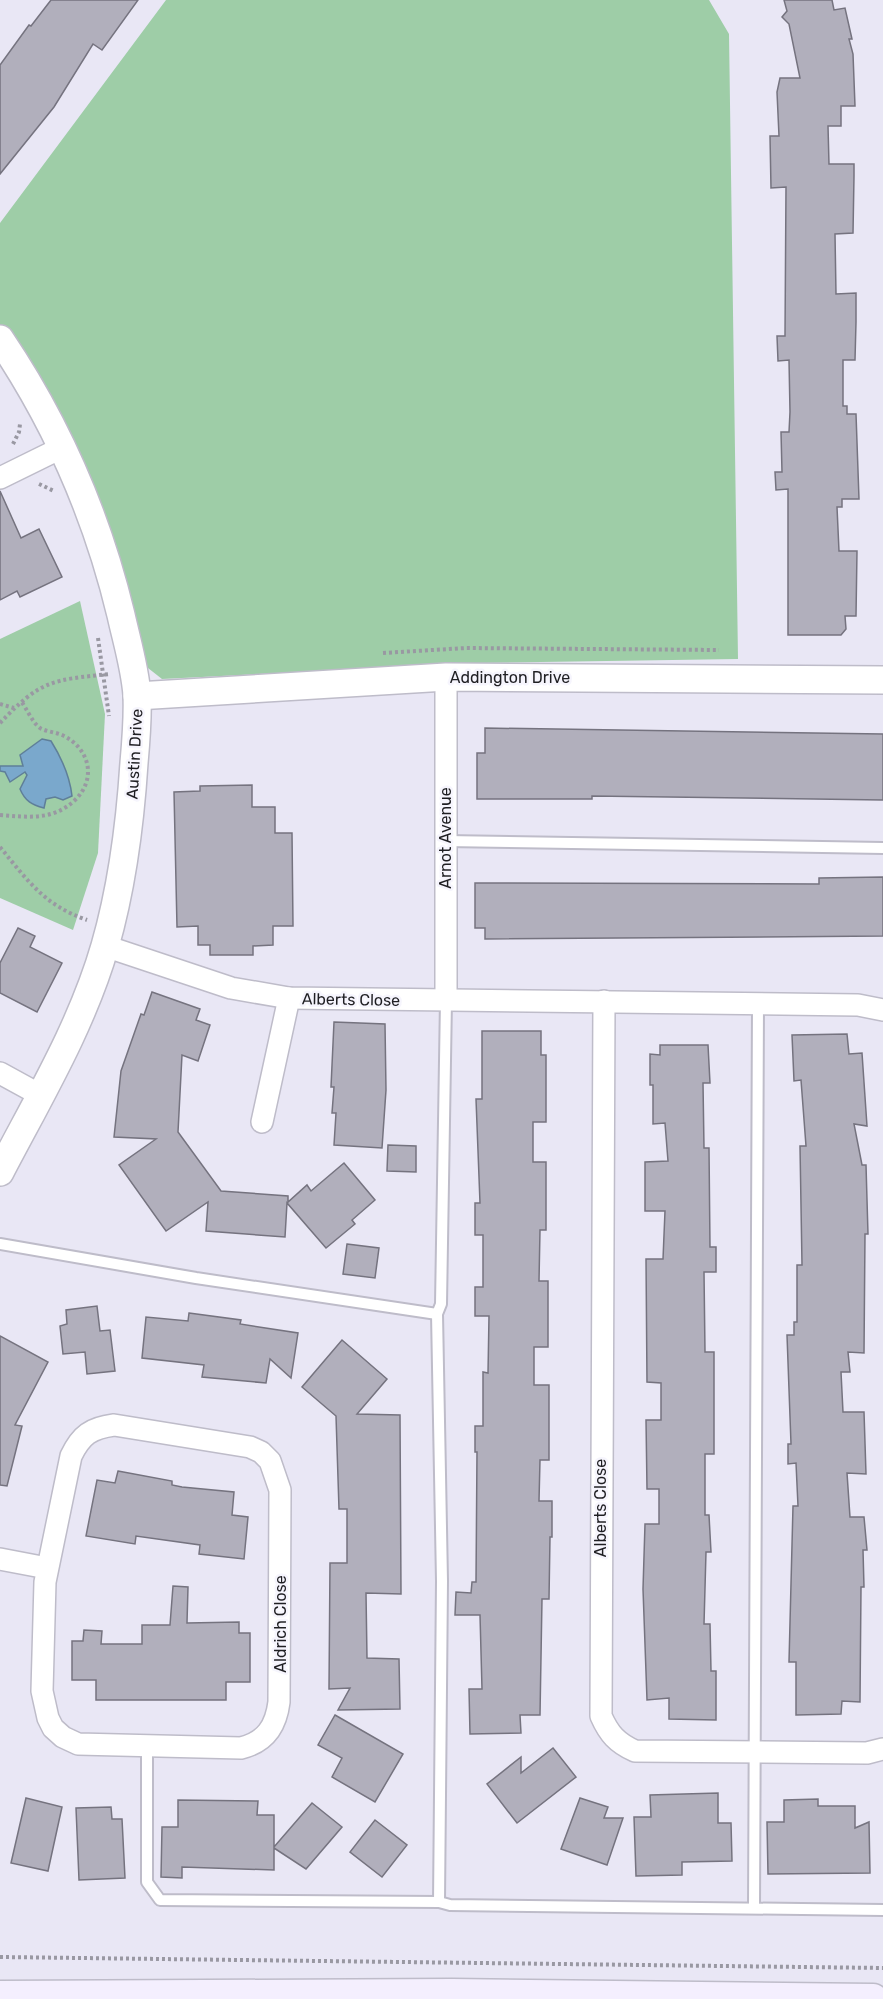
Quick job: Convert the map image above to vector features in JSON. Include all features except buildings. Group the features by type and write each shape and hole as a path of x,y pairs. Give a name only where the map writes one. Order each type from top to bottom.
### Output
{"main road":[{"path":"0,1996 452,1994 873,1999"}],"street":[{"name":"Austin Drive","path":"0,339 28,381 63,447 105,549 131,659 137,696 128,828 105,946 83,1004 42,1096 0,1172"},
{"path":"0,477 63,447"},
{"name":"Addington Drive","path":"137,696 446,677 883,680"},
{"name":"Arnot Avenue","path":"446,677 446,1000"},
{"name":"Alberts Close","path":"105,946 221,985 289,998 858,1005 883,1010"},
{"path":"262,1122 289,998"},
{"name":"Alberts Close","path":"604,1001 599,1675 601,1716 608,1732 621,1744 635,1751 867,1753 883,1749"},
{"path":"0,1073 42,1096"},
{"name":"Aldrich Close","path":"114,1425 132,1426 250,1447 261,1452 270,1461 278,1481 280,1508 279,1702 273,1727 254,1745 241,1748 78,1744 63,1737 48,1718 42,1690 43,1597 47,1568 71,1456 79,1439 90,1430 114,1425"},
{"path":"0,1559 47,1568"}],"lane":[{"path":"445,841 883,848"},
{"path":"439,1902 442,1581 437,1314 441,1304 446,1000"},
{"path":"754,1908 758,1004"},
{"path":"0,1244 196,1278 437,1314"},
{"path":"147,1747 147,1881 160,1900 439,1902 450,1905 883,1910"}],"path":[{"path":"13,444 20,432 19,418"},
{"path":"35,483 53,490 58,498"},
{"path":"97,635 109,716"},
{"path":"0,723 28,694 50,683 114,673"},
{"path":"0,815 38,818 55,813 75,800 88,780 88,765 74,742 41,728 21,701"},
{"path":"0,704 14,708"},
{"path":"0,847 36,892 62,911 87,920"},
{"path":"0,1958 883,1968"}],"green space":[{"path":"166,0 709,0 729,34 738,659 476,663 162,679 148,668 123,607 0,335 0,223"},
{"path":"80,601 105,714 98,853 73,930 0,898 0,639"}],"water":[{"path":"42,739 51,741 58,754 67,775 72,796 63,800 55,797 46,799 44,808 29,802 24,797 20,789 27,775 25,772 10,782 5,772 0,771 0,766 23,766 20,755"}]}
